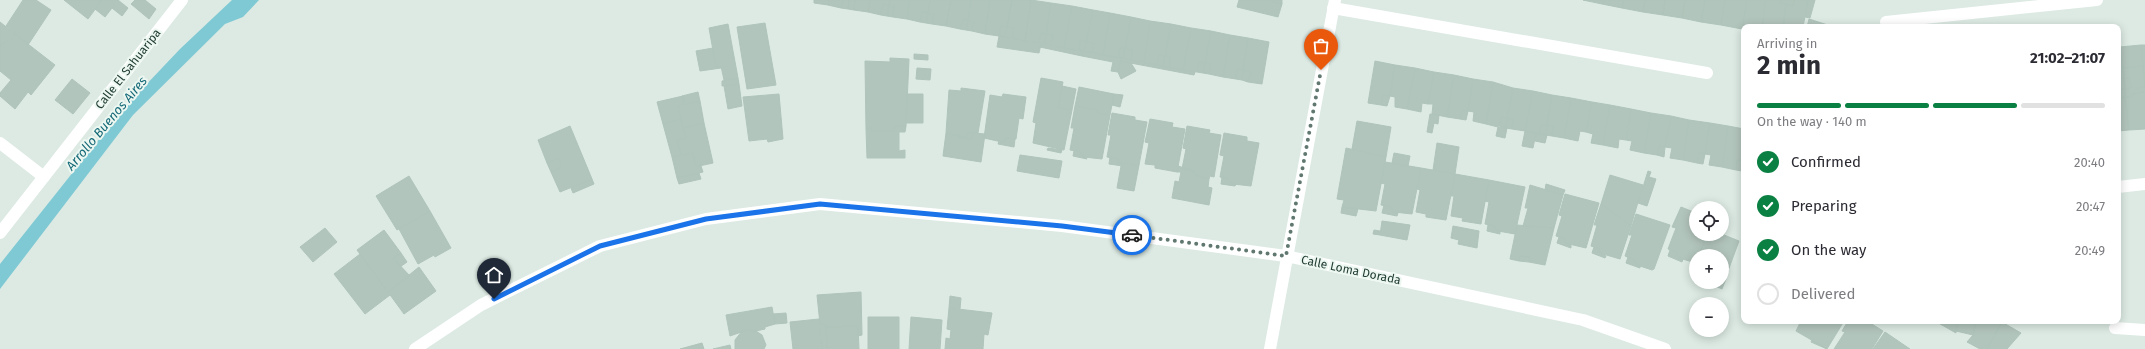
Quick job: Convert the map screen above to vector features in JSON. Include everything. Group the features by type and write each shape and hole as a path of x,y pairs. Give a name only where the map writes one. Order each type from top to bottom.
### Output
{"street":[{"name":"Calle El Sahuaripa","path":"0,233 182,0"},
{"path":"1886,22 2097,0"},
{"path":"1270,349 1286,256 1334,4 1708,73"},
{"path":"0,144 44,177"},
{"path":"2121,187 2145,184"},
{"name":"Calle Loma Dorada","path":"415,349 481,305 600,246 706,219 820,204 1062,226 1286,256 1583,320 1665,349"},
{"path":"2115,328 2145,330"}],"water":[{"path":"232,0 259,0 243,17 225,24 133,115 0,289 0,264 124,108 180,49"}],"building":[{"path":"23,0 36,0 51,10 28,45 6,26"},
{"path":"64,0 102,0 88,19"},
{"path":"102,0 118,0 128,8 122,16 112,8 105,17 95,9"},
{"path":"135,0 145,0 156,9 149,19 131,4"},
{"path":"814,0 829,0 828,5 814,3"},
{"path":"829,0 843,0 841,8 828,5"},
{"path":"843,0 849,0 848,9 841,8"},
{"path":"849,0 855,0 854,10 848,9"},
{"path":"855,0 870,0 868,12 854,10"},
{"path":"870,0 890,0 889,5 883,4 881,15 868,12"},
{"path":"890,0 910,0 907,19 893,17 894,6 889,5"},
{"path":"910,0 930,0 928,13 922,12 920,22 907,19"},
{"path":"930,0 951,0 946,26 932,24 934,14 928,13"},
{"path":"951,0 971,0 968,20 963,19 960,29 946,26"},
{"path":"971,0 990,0 985,34 972,31 974,22 968,20"},
{"path":"990,0 1012,0 1007,27 1001,26 999,36 985,34"},
{"path":"1012,0 1031,0 1025,41 1012,38 1014,28 1007,27"},
{"path":"1031,0 1051,3 1046,34 1041,33 1039,43 1025,41"},
{"path":"1239,0 1273,0 1272,2 1282,4 1278,17 1237,7"},
{"path":"1273,0 1282,0 1282,4 1272,2"},
{"path":"1583,0 1602,0 1602,4"},
{"path":"1602,0 1624,0 1622,8 1602,4"},
{"path":"1624,0 1645,0 1643,12 1622,8"},
{"path":"1645,0 1665,0 1663,15 1643,12"},
{"path":"1665,0 1685,0 1682,18 1663,15"},
{"path":"1685,0 1705,0 1701,22 1682,18"},
{"path":"1705,0 1725,0 1721,25 1701,22"},
{"path":"1725,0 1747,0 1741,29 1721,25"},
{"path":"1747,0 1766,0 1762,24 1743,24"},
{"path":"1766,0 1781,0 1780,3 1786,4 1783,24 1762,24"},
{"path":"1781,0 1794,0 1793,6 1780,3"},
{"path":"1794,0 1808,0 1804,24 1783,24 1786,4 1793,6"},
{"path":"1808,0 1815,0 1810,18 1805,17"},
{"path":"1051,3 1072,6 1064,48 1051,45 1053,35 1046,34"},
{"path":"883,4 889,5 887,16 881,15"},
{"path":"889,5 894,6 893,17 887,16"},
{"path":"1072,6 1093,10 1086,42 1080,40 1079,50 1064,48"},
{"path":"1093,10 1110,13 1103,55 1092,53 1094,43 1086,42"},
{"path":"922,12 928,13 926,23 920,22"},
{"path":"928,13 934,14 932,24 926,23"},
{"path":"1110,13 1131,17 1125,49 1120,47 1118,58 1103,55"},
{"path":"1131,17 1150,21 1144,62 1131,60 1133,50 1125,49"},
{"path":"963,19 968,20 966,30 960,29"},
{"path":"1809,19 1825,24 1808,24"},
{"path":"968,20 974,22 972,31 966,30"},
{"path":"1150,21 1171,24 1165,56 1159,55 1157,65 1144,62"},
{"path":"0,22 15,34 6,44 4,42 0,47"},
{"path":"765,23 776,85 747,89 737,27"},
{"path":"728,24 738,78 724,80 721,66 716,67 709,28"},
{"path":"1171,24 1191,28 1183,70 1169,67 1171,57 1165,56"},
{"path":"1001,26 1007,27 1005,37 999,36"},
{"path":"1007,27 1014,28 1012,38 1005,37"},
{"path":"1191,28 1211,31 1205,63 1199,62 1197,72 1183,70"},
{"path":"1211,31 1230,35 1223,77 1209,74 1211,64 1205,63"},
{"path":"1041,33 1046,34 1045,44 1039,43"},
{"path":"15,34 55,65 31,95 28,92 15,109 0,96 0,93 11,80 0,71 0,52"},
{"path":"1046,34 1053,35 1051,45 1045,44"},
{"path":"1230,35 1248,38 1243,70 1237,69 1236,79 1223,77"},
{"path":"999,36 1041,44 1039,53 997,47"},
{"path":"1248,38 1269,42 1262,84 1248,82 1251,72 1243,70"},
{"path":"1080,40 1086,42 1084,51 1079,50"},
{"path":"4,42 6,44 0,52 0,47"},
{"path":"1086,42 1094,43 1092,53 1084,51"},
{"path":"1041,44 1083,51 1082,56 1040,47"},
{"path":"2141,45 2145,45 2145,87"},
{"path":"2141,45 2143,66 2123,68 2121,47"},
{"path":"1120,47 1125,49 1123,58 1118,58"},
{"path":"713,48 716,67 721,66 721,68 700,71 696,51"},
{"path":"1125,49 1133,50 1131,60 1123,58"},
{"path":"1083,51 1121,58 1118,72 1111,71 1113,62 1082,56"},
{"path":"914,54 928,55 928,60 914,59"},
{"path":"1159,55 1165,56 1163,66 1157,65"},
{"path":"2121,55 2124,78 2121,78"},
{"path":"1165,56 1171,57 1169,67 1163,66"},
{"path":"890,58 909,59 906,126 894,126 894,131 872,131 872,128 866,129 865,61 890,62"},
{"path":"1121,58 1157,65 1157,68 1120,61"},
{"path":"1120,61 1131,63 1136,71 1121,79 1118,72"},
{"path":"1375,61 1395,65 1390,96 1383,95 1381,105 1368,103"},
{"path":"1199,62 1205,63 1203,73 1197,72"},
{"path":"1205,63 1211,64 1209,74 1203,73"},
{"path":"1158,65 1195,72 1194,75 1157,68"},
{"path":"1395,65 1415,68 1407,109 1395,107 1395,97 1390,96"},
{"path":"2143,66 2145,87 2131,88 2130,78 2124,78 2123,68"},
{"path":"917,68 931,69 930,80 916,79"},
{"path":"1415,68 1434,72 1428,104 1422,103 1421,112 1407,109"},
{"path":"1237,69 1243,70 1242,80 1236,79"},
{"path":"1243,70 1251,72 1248,82 1242,80"},
{"path":"1434,72 1454,75 1447,117 1432,114 1433,104 1428,104"},
{"path":"1454,75 1473,79 1468,111 1462,110 1460,119 1447,117"},
{"path":"738,78 739,84 722,86 722,81"},
{"path":"1041,78 1063,82 1058,108 1072,110 1064,150 1033,143 1036,123 1033,122"},
{"path":"2121,78 2124,78 2125,89 2121,89"},
{"path":"2124,78 2130,78 2131,88 2125,89"},
{"path":"72,79 90,93 73,114 55,100"},
{"path":"1473,79 1493,82 1486,124 1473,121 1474,112 1468,111"},
{"path":"1493,82 1513,88 1507,118 1501,117 1498,127 1486,124"},
{"path":"739,84 742,106 728,109 724,86"},
{"path":"1062,86 1076,89 1072,110 1058,108"},
{"path":"1079,87 1114,94 1110,115 1097,113 1098,110 1075,106"},
{"path":"2145,87 2145,92 2132,94 2132,97 2125,97 2125,89"},
{"path":"961,88 985,91 978,133 967,133 967,136 964,137 946,133 949,90 961,91"},
{"path":"1513,88 1533,91 1525,131 1512,129 1513,119 1507,118"},
{"path":"2125,89 2125,97 2121,98 2121,90"},
{"path":"1533,91 1552,95 1547,125 1541,125 1539,134 1525,131"},
{"path":"698,92 700,101 684,104 682,96"},
{"path":"2145,92 2145,129 2129,130 2125,97 2132,97 2132,94"},
{"path":"779,94 783,139 768,142 767,139 749,141 743,97"},
{"path":"907,94 923,94 923,123 906,123"},
{"path":"1003,94 1026,97 1023,119 1019,118 1016,139 1006,138 1006,141 1002,142 984,138 990,95 1002,97"},
{"path":"1114,94 1123,95 1120,107 1112,105"},
{"path":"1383,95 1390,96 1387,106 1381,105"},
{"path":"1552,95 1571,98 1564,138 1552,136 1553,126 1547,125"},
{"path":"683,96 684,104 678,106 681,119 663,124 657,102"},
{"path":"2125,97 2129,130 2121,131 2121,98"},
{"path":"1571,98 1592,102 1586,132 1580,131 1578,141 1564,138"},
{"path":"700,101 704,123 683,128 678,106"},
{"path":"1592,102 1610,105 1603,145 1591,143 1593,134 1586,132"},
{"path":"1610,105 1631,109 1626,140 1619,139 1618,148 1603,145"},
{"path":"1075,106 1098,110 1097,113 1110,115 1102,159 1084,157 1081,155 1081,152 1070,150 1074,128 1071,128"},
{"path":"1631,109 1651,113 1644,153 1630,150 1632,141 1626,140"},
{"path":"1462,110 1468,111 1466,120 1460,119"},
{"path":"1112,113 1135,117 1135,120 1147,122 1139,165 1121,163 1118,162 1119,159 1107,157 1111,135 1108,135"},
{"path":"1651,113 1671,116 1665,147 1659,146 1657,155 1644,153"},
{"path":"1430,114 1439,115 1438,124 1434,123 1432,133 1427,132"},
{"path":"1671,116 1689,120 1683,160 1670,158 1672,148 1665,147"},
{"path":"1501,117 1507,118 1506,128 1499,126"},
{"path":"1507,118 1513,119 1512,129 1506,128"},
{"path":"681,119 686,138 677,140 681,155 672,157 663,124"},
{"path":"1150,119 1173,123 1172,127 1185,129 1177,172 1155,168 1155,165 1145,164 1149,143 1145,142"},
{"path":"1689,120 1710,123 1705,154 1699,153 1697,163 1683,160"},
{"path":"1357,121 1391,127 1386,157 1352,149"},
{"path":"704,123 713,163 699,166 695,165 693,153 681,155 677,140 686,138 683,128"},
{"path":"1710,123 1728,126 1722,167 1709,165 1711,155 1705,154"},
{"path":"1541,125 1547,125 1546,135 1539,134"},
{"path":"1547,125 1553,126 1552,136 1546,135"},
{"path":"570,126 592,179 560,192 551,172 562,167 559,158 547,163 538,140"},
{"path":"894,126 906,126 905,132 899,132 899,151 905,150 905,158 867,158 866,129 872,128 872,131 894,131"},
{"path":"1187,126 1210,130 1209,133 1221,135 1214,177 1210,176 1209,179 1198,176 1194,173 1194,171 1182,169 1186,149 1183,148"},
{"path":"1728,126 1741,128 1741,161 1737,160 1736,170 1722,167"},
{"path":"1498,127 1507,128 1505,138 1496,136"},
{"path":"1525,131 1536,133 1533,148 1522,146"},
{"path":"946,133 959,136 958,138 972,139 973,133 985,134 981,162 943,156"},
{"path":"967,133 973,133 972,139 958,138 959,136 967,136"},
{"path":"1224,133 1247,137 1247,141 1259,143 1251,186 1233,184 1229,181 1229,179 1220,177 1224,156 1220,155"},
{"path":"1536,133 1547,135 1545,143 1535,141"},
{"path":"1006,138 1015,139 1014,147 998,144 999,141 1006,141"},
{"path":"1437,143 1459,147 1455,174 1433,170"},
{"path":"1659,146 1665,147 1664,157 1657,155"},
{"path":"1048,148 1062,150 1061,153 1047,150"},
{"path":"1346,148 1386,157 1376,211 1342,207 1344,200 1337,199"},
{"path":"1074,151 1081,152 1081,155 1084,155 1087,159 1073,156"},
{"path":"693,153 695,165 701,166 703,172 677,178 672,157"},
{"path":"1394,153 1410,156 1408,166 1392,163"},
{"path":"1699,153 1705,154 1703,164 1697,163"},
{"path":"1020,155 1062,161 1059,178 1017,171"},
{"path":"1110,157 1119,159 1118,162 1124,164 1123,166 1109,164"},
{"path":"559,158 562,167 551,172 547,163"},
{"path":"1737,160 1741,161 1741,171 1736,170"},
{"path":"1385,162 1421,168 1412,214 1394,212 1392,211 1392,207 1381,205 1385,184 1381,183"},
{"path":"1124,164 1139,165 1134,191 1117,188 1121,166"},
{"path":"1178,166 1194,171 1194,173 1198,176 1209,179 1208,187 1212,188 1209,205 1172,198 1175,181 1179,182 1181,172 1177,172"},
{"path":"1421,168 1455,174 1446,220 1426,217 1426,214 1416,212 1420,190 1417,189"},
{"path":"1648,171 1651,172 1649,177 1656,179 1647,206 1638,203"},
{"path":"699,173 701,179 679,184 677,178"},
{"path":"1455,174 1489,180 1481,224 1462,221 1463,218 1451,216 1454,196 1451,196"},
{"path":"1610,175 1643,185 1631,226 1601,204"},
{"path":"409,176 430,211 397,230 376,196"},
{"path":"1222,177 1229,179 1229,181 1236,184 1235,186 1221,184"},
{"path":"592,179 594,184 573,193 571,188"},
{"path":"1489,180 1525,187 1515,234 1498,231 1494,228 1495,226 1485,224 1489,202 1485,201"},
{"path":"1546,184 1565,190 1563,195 1545,190"},
{"path":"1530,185 1563,195 1554,228 1523,226 1528,208 1525,208"},
{"path":"1565,194 1599,203 1586,248 1569,244 1565,242 1566,239 1556,236 1562,216 1559,215"},
{"path":"1601,204 1631,226 1620,259 1603,254 1599,252 1600,249 1591,246 1597,225 1594,225"},
{"path":"1384,205 1392,207 1392,211 1398,213 1397,216 1382,213"},
{"path":"1342,207 1358,209 1356,216 1341,213"},
{"path":"1681,207 1689,210 1689,241 1704,241 1702,249 1689,249 1689,261 1679,258 1676,255 1677,252 1668,249 1676,228 1672,227"},
{"path":"430,211 451,248 418,264 399,229"},
{"path":"1636,214 1670,225 1654,269 1652,270 1637,265 1634,262 1635,260 1625,256 1632,235 1629,235"},
{"path":"1382,221 1410,225 1407,240 1380,235"},
{"path":"1488,225 1495,226 1494,228 1500,231 1500,234 1487,231"},
{"path":"1517,225 1554,228 1545,265 1529,262 1530,257 1520,256 1519,261 1510,259"},
{"path":"1453,226 1479,231 1477,248 1458,244 1459,240 1451,238"},
{"path":"325,228 337,242 313,262 300,247"},
{"path":"384,230 401,253 393,258 410,276 388,292 357,250"},
{"path":"1374,230 1380,231 1380,235 1373,234"},
{"path":"1559,237 1566,239 1565,242 1571,245 1571,248 1557,243"},
{"path":"1729,237 1739,241 1729,268 1729,249 1702,249 1704,241 1729,241"},
{"path":"1594,247 1600,249 1599,252 1606,256 1605,258 1592,253"},
{"path":"1670,250 1677,252 1676,255 1683,259 1682,262 1668,256"},
{"path":"401,253 407,262 400,267 393,258"},
{"path":"360,254 390,295 365,314 334,274"},
{"path":"1520,256 1530,257 1529,262 1519,261"},
{"path":"1628,257 1635,260 1634,262 1640,266 1640,268 1626,263"},
{"path":"419,267 436,291 404,314 388,292"},
{"path":"861,292 862,335 858,336 858,326 826,327 826,324 820,324 817,295"},
{"path":"950,296 961,298 960,309 949,308"},
{"path":"772,307 775,324 765,327 765,329 756,331 747,330 730,336 726,315"},
{"path":"949,308 992,313 988,335 984,334 983,349 945,349 946,338 950,339 951,330 947,329"},
{"path":"786,313 787,323 775,324 773,314"},
{"path":"868,317 899,317 899,349 868,349"},
{"path":"911,317 942,320 940,349 909,349"},
{"path":"819,319 822,349 793,349 790,322"},
{"path":"820,324 826,324 827,349 822,349"},
{"path":"1800,324 1842,324 1827,349 1796,331"},
{"path":"1846,324 1872,324 1883,331 1872,349 1834,349 1845,332 1842,331"},
{"path":"1940,324 1958,324 1956,333"},
{"path":"1957,324 1975,324 1973,335 1956,331"},
{"path":"1975,324 2001,324 1987,349 1980,349 1967,342 1973,335"},
{"path":"2001,324 2005,324 2021,333 2007,349 1987,349"},
{"path":"858,326 859,349 827,349 826,327"},
{"path":"742,331 756,331 762,335 766,345 764,349 735,349 735,340"},
{"path":"1885,332 1910,349 1873,349"},
{"path":"1812,340 1827,349 1811,342"},
{"path":"702,343 704,349 680,349"},
{"path":"730,345 731,349 713,349"}],"way so far":[{"path":"1132,235 1286,256 1321,70"}],"route":[{"path":"494,299 600,246 706,219 820,204 1062,226 1132,235"}],"water label":[{"name":"Arrollo Buenos Aires","path":"106,123"}]}
